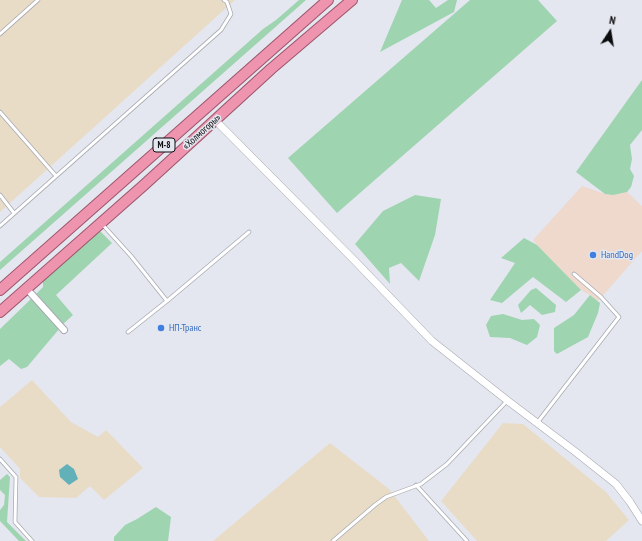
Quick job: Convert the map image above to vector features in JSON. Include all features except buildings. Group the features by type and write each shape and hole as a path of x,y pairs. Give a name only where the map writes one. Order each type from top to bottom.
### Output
{"highway":[{"name":"«Холмогоры»","path":"0,290 328,0"},
{"name":"«Холмогоры»","path":"0,312 271,70 352,0"}],"street":[{"path":"215,120 432,341 616,484 642,521"},
{"path":"27,289 64,330"}],"lane":[{"path":"0,34 38,0"},
{"path":"0,226 221,30 231,14 227,2 224,0"},
{"path":"0,112 56,176"},
{"path":"0,195 14,213"},
{"path":"101,223 131,256 167,301"},
{"path":"128,332 249,232"},
{"path":"537,423 619,317 601,297 574,274"},
{"path":"333,541 386,497 421,484 447,464 508,401"},
{"path":"0,459 16,477 15,522 32,541"},
{"path":"416,485 467,541"}],"shaded area":[{"path":"0,0 235,0 0,212"},
{"path":"582,186 605,194 613,195 627,192 642,206 642,251 598,301 581,290 533,240"},
{"path":"32,380 71,422 98,437 106,430 143,468 104,500 90,486 76,498 39,497 20,478 20,469 0,447 0,407"},
{"path":"503,423 523,424 606,492 629,520 606,541 477,541 441,501"},
{"path":"330,443 389,489 429,541 213,541"}],"green space":[{"path":"299,0 306,0 0,270 0,262 263,29"},
{"path":"402,0 429,0 436,8 448,0 457,0 454,12 380,52"},
{"path":"470,0 538,0 557,21 337,213 288,158"},
{"path":"642,80 642,130 630,145 632,159 630,169 634,176 631,187 627,192 613,195 605,194 576,172"},
{"path":"415,195 441,199 435,235 419,281 401,263 389,268 390,284 355,244 383,211"},
{"path":"100,231 112,243 56,295 73,315 62,325 35,295 43,287 43,281"},
{"path":"524,238 537,245 581,290 566,302 533,277 502,303 490,300 515,263 501,258"},
{"path":"536,288 556,305 555,312 542,315 530,305 521,313 518,305 531,290"},
{"path":"590,295 600,303 598,313 588,337 557,354 554,351 554,328 574,315"},
{"path":"32,298 60,328 27,367 21,369 9,359 0,366 0,329"},
{"path":"503,314 522,320 534,319 540,325 537,337 527,345 510,338 490,337 486,325 491,316"},
{"path":"7,474 10,477 7,522 26,541 19,541 0,521 0,510 4,505 5,495 0,490 0,480"},
{"path":"156,507 171,517 168,541 114,541 114,537 125,525"}],"water":[{"path":"67,464 74,469 78,479 69,485 60,477 59,470"}],"place":[{"name":"HandDog","path":"593,255"},
{"name":"НП-Транс","path":"161,328"}]}
